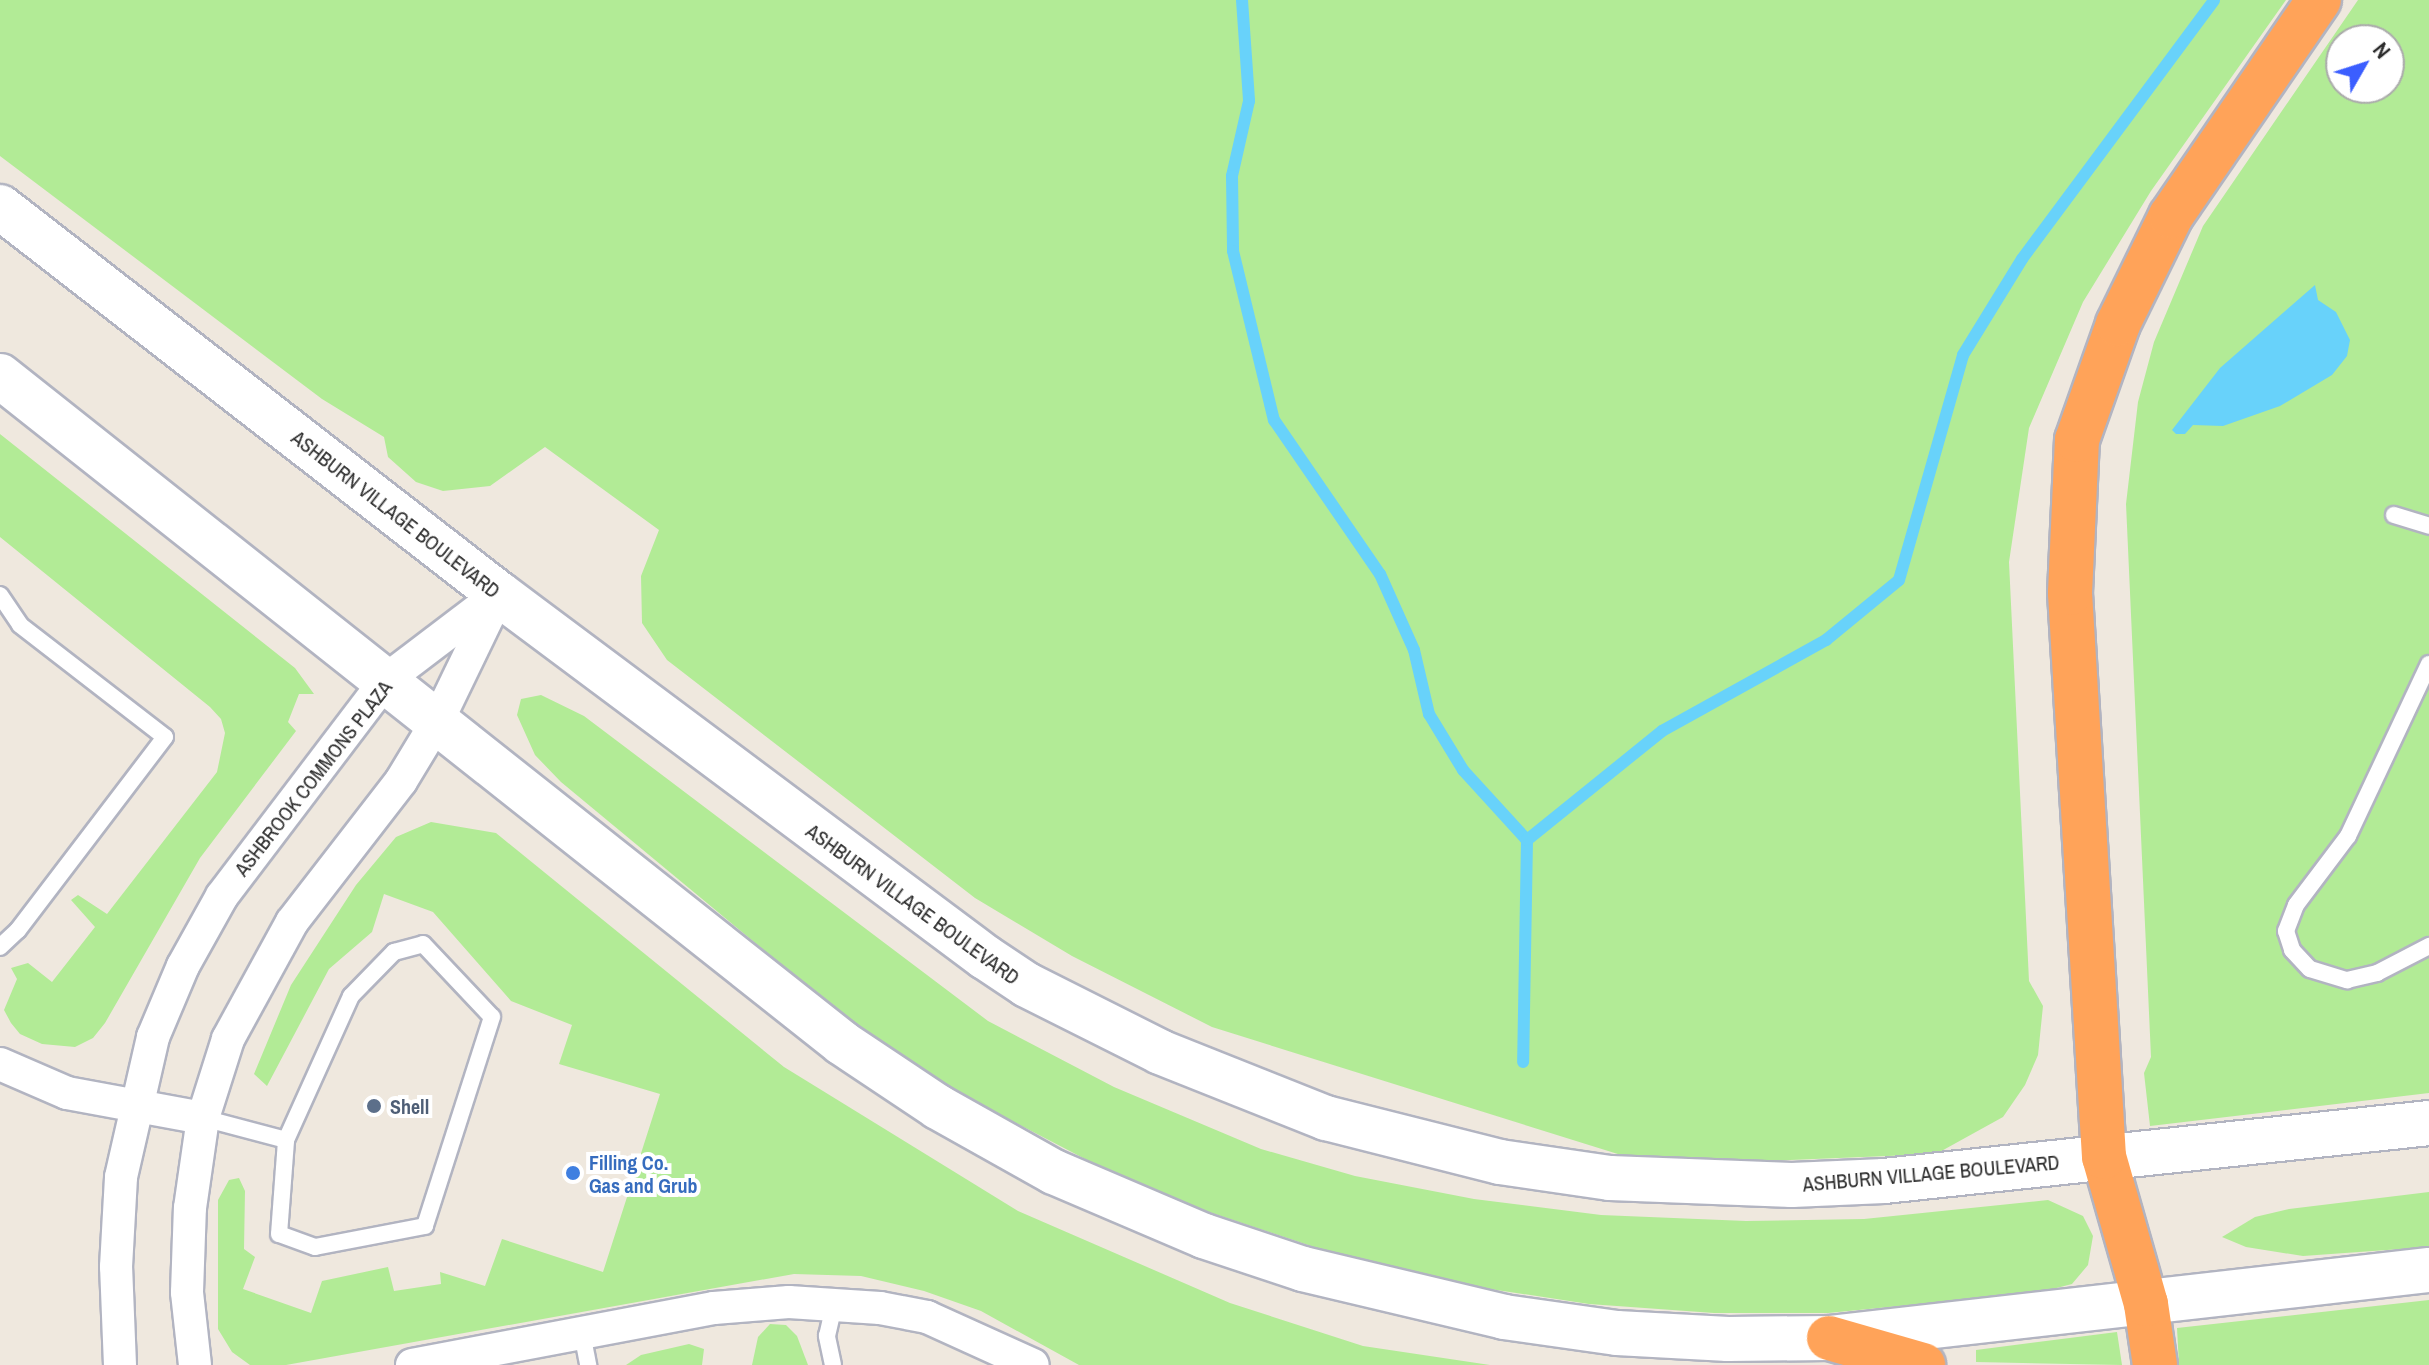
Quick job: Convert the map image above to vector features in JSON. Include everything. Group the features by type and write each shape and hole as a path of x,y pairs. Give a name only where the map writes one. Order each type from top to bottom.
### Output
{"highway":[{"path":"2155,1365 2146,1304 2104,1157 2070,593 2077,440 2118,324 2171,216 2319,0"},
{"path":"1829,1338 1923,1365"}],"main road":[{"name":"ASHBURN VILLAGE BOULEVARD","path":"0,207 499,594 902,900 1027,985 1160,1052 1326,1118 1500,1162 1610,1178 1714,1184 1884,1181 2429,1123"},
{"path":"0,376 387,679 842,1043 938,1107 1054,1172 1204,1236 1289,1265 1490,1314 1617,1333 1829,1338 2429,1270"}],"street":[{"name":"ASHBROOK COMMONS PLAZA","path":"120,1365 117,1211 135,1105 153,1037 183,966 222,896 387,679 499,594"},
{"path":"195,1365 188,1264 203,1118 228,1039 292,922 401,781 438,720 499,594"},
{"path":"0,1064 67,1093 203,1118"},
{"path":"412,1365 531,1354 582,1333 714,1308 834,1305 927,1317 1033,1365"}],"lane":[{"path":"2394,515 2429,526"},
{"path":"0,595 20,625 165,737 18,930 0,947"},
{"path":"2429,664 2348,836 2296,905 2286,931 2301,962 2320,975 2339,980 2377,973 2429,946"},
{"path":"423,944 492,1017 425,1226 315,1247 279,1234 286,1140 351,996 394,952 423,944"},
{"path":"203,1118 286,1140"},
{"path":"833,1365 827,1336 834,1305"},
{"path":"582,1333 588,1365"}],"green space":[{"path":"0,0 2286,0 2151,191 2083,302 2029,428 2009,562 2029,981 2043,1006 2038,1055 2025,1085 2003,1117 1936,1154 1763,1161 1621,1155 1212,1027 1072,956 975,898 667,660 642,623 641,576 659,530 545,447 490,486 443,491 416,482 388,457 384,437 322,399 0,156"},
{"path":"2358,0 2429,0 2429,1093 2150,1126 2144,1073 2151,1057 2126,504 2138,402 2154,342 2203,226 2325,48 2325,104 2405,104 2405,24 2342,24"},
{"path":"0,434 295,668 314,694 299,694 288,722 296,731 200,858 105,1023 93,1038 75,1047 42,1044 20,1034 11,1023 4,1010 17,979 11,968 28,963 52,982 95,927 71,900 78,895 107,914 217,772 225,733 221,719 210,707 0,537"},
{"path":"541,695 584,716 988,1021 1114,1087 1261,1149 1355,1176 1474,1199 1601,1215 1746,1221 1864,1219 2048,1200 2083,1216 2093,1236 2088,1265 2072,1284 2041,1292 1828,1313 1714,1313 1589,1304 1464,1285 1350,1259 1206,1211 1087,1160 960,1094 841,1014 561,782 535,755 517,715 521,699"},
{"path":"431,822 496,833 784,1067 1018,1211 1230,1303 1363,1346 1490,1365 1079,1365 981,1311 924,1291 861,1276 794,1274 286,1365 250,1365 232,1352 218,1329 218,1200 229,1180 239,1178 245,1191 244,1249 255,1257 243,1289 311,1313 322,1281 388,1267 394,1291 441,1284 440,1272 485,1286 502,1239 603,1272 660,1094 559,1064 572,1025 511,1001 433,912 384,894 372,932 329,969 267,1086 254,1074 291,985 356,885 396,837"},
{"path":"2429,1192 2429,1247 2303,1256 2246,1247 2222,1237 2255,1217 2289,1209"},
{"path":"2429,1300 2429,1365 2179,1365 2177,1328"},
{"path":"770,1324 786,1325 797,1336 808,1365 752,1365 758,1337"},
{"path":"2117,1332 2122,1365 1976,1362 1976,1350"},
{"path":"689,1344 704,1349 702,1365 626,1365 641,1355"}],"water":[{"path":"2315,285 2318,300 2336,312 2350,340 2347,356 2332,375 2280,406 2223,426 2193,425 2185,434 2176,434 2172,430 2220,368"}],"waterway":[{"path":"1242,0 1249,101 1232,176 1233,251 1274,420 1380,574 1414,650 1429,714 1463,770 1527,840 1523,1062"},
{"path":"1527,840 1662,731 1826,640 1899,580 1963,355 2022,259 2214,0"}],"place":[{"name":"Shell","path":"374,1106"},
{"name":"Filling Co. Gas and Grub","path":"573,1173"}]}
